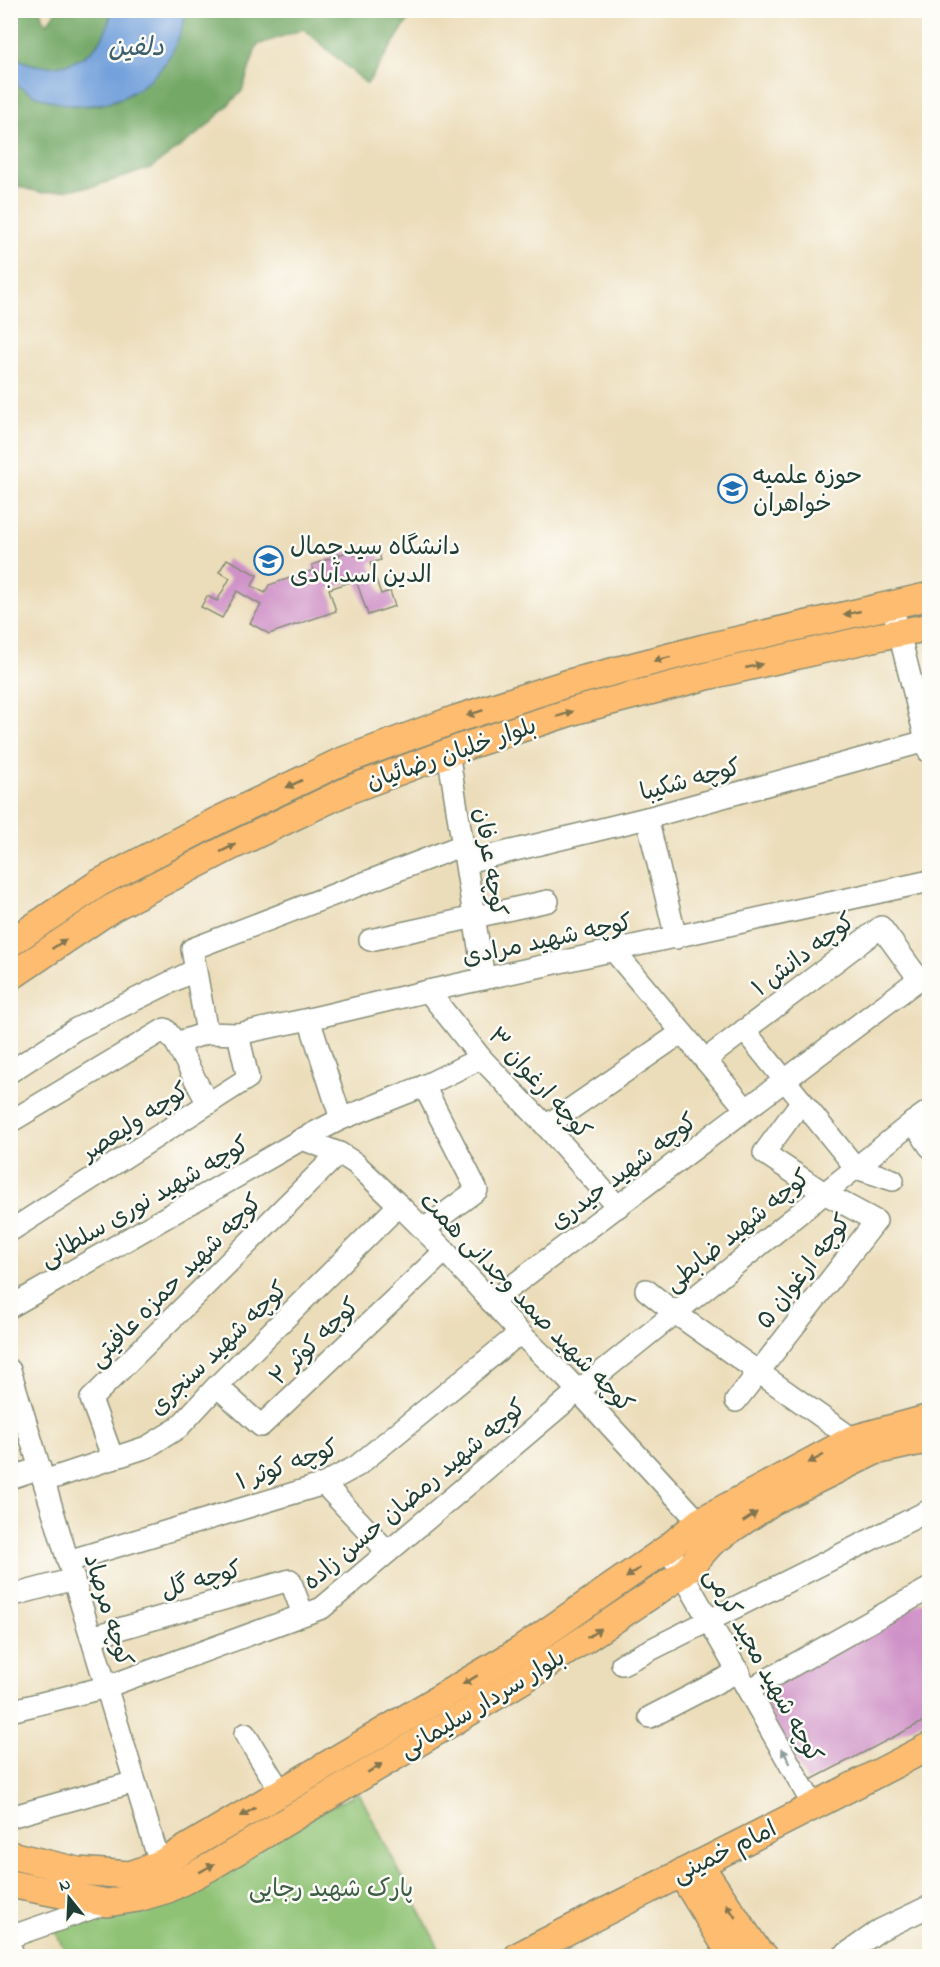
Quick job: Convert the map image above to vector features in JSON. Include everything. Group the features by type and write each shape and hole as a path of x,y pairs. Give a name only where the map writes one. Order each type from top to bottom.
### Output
{"main road":[{"name":"بلوار خلبان رضائیان","path":"10,943 99,883 217,821 340,762 456,719 569,682 930,596"},
{"name":"بلوار خلبان رضائیان","path":"10,977 112,908 230,847 351,789 448,752 577,710 711,675 930,627"},
{"name":"بلوار سردار سلیمانی","path":"10,1855 78,1871 130,1875 164,1877 210,1867 534,1673 684,1573 706,1532 763,1486 853,1439 930,1418"},
{"name":"بلوار سردار سلیمانی","path":"10,1884 107,1903 138,1898 281,1792 519,1651 668,1548 773,1502 875,1451 930,1439"},
{"name":"امام خمینی","path":"518,1956 930,1746"},
{"path":"690,1868 732,1956"},
{"path":"690,1868 759,1953 765,1956"}],"street":[{"path":"892,605 928,747"},
{"name":"کوچه شکیبا","path":"195,970 192,949 464,854 648,818 928,747"},
{"name":"کوچه عرفان","path":"448,752 484,979"},
{"path":"648,818 676,938"},
{"name":"کوچه شهید مرادی","path":"10,1122 170,1036 207,1033 238,1034 930,881"},
{"path":"370,940 548,901"},
{"name":"کوچه دانش ۱","path":"705,1060 881,927 919,979"},
{"path":"614,951 746,1110"},
{"path":"10,1072 76,1029 195,970 207,1033"},
{"name":"کوچه شهید حیدری","path":"491,1302 919,979"},
{"name":"کوچه ارغوان ۳","path":"428,991 481,1058 618,1206"},
{"path":"309,1019 340,1119"},
{"path":"744,1030 856,1168 893,1180"},
{"path":"546,1126 681,1033"},
{"name":"کوچه ولیعصر","path":"10,1231 248,1078 238,1034"},
{"path":"170,1036 208,1104"},
{"name":"کوچه شهید نوری سلطانی","path":"10,1307 302,1139 340,1119 424,1086 481,1058"},
{"path":"424,1086 477,1190 424,1229"},
{"path":"802,1101 764,1153 825,1193"},
{"path":"921,1116 930,1147"},
{"name":"کوچه شهید ضابطی","path":"578,1391 921,1116"},
{"name":"کوچه شهید صمد وجدانی همت","path":"302,1139 339,1153 355,1163 424,1229 520,1333 578,1391 706,1532"},
{"name":"کوچه شهید حمزه عافیتی","path":"113,1459 91,1399 339,1153"},
{"name":"کوچه ارغوان ۵","path":"757,1371 876,1221 825,1193"},
{"name":"کوچه شهید سنجری","path":"10,1478 42,1475 113,1459 147,1447 178,1428 217,1386 399,1205"},
{"name":"کوچه کوثر ۲","path":"217,1386 261,1426 445,1251"},
{"path":"646,1290 853,1439"},
{"name":"کوچه کوثر ۱","path":"10,1596 71,1570 324,1484 357,1466 520,1333"},
{"name":"کوچه مرصاد","path":"10,1370 164,1877"},
{"path":"735,1401 757,1371"},
{"name":"کوچه شهید رمضان حسن زاده","path":"10,1711 106,1687 322,1608 578,1391"},
{"path":"324,1484 388,1552"},
{"path":"622,1664 930,1510"},
{"name":"کوچه شهید مجید کرمی","path":"668,1548 814,1807"},
{"name":"کوچه گل","path":"91,1637 290,1580 303,1614"},
{"path":"749,1690 930,1588"},
{"path":"650,1717 739,1671"},
{"path":"245,1734 281,1792"},
{"path":"10,1817 135,1782"},
{"path":"10,1937 107,1903"},
{"path":"843,1956 880,1930 930,1906"},
{"path":"10,1947 14,1956"}],"green space":[{"path":"10,11 41,11 42,18 47,24 56,11 112,11 104,34 91,51 70,63 46,66 22,61 11,55"},
{"path":"187,11 412,11 412,14 367,84 304,29 257,45 242,91 204,129 151,168 95,186 43,193 11,185 11,81 40,97 68,105 95,105 120,99 142,86 161,67 176,41"},
{"name":"پارک شهید رجایی","path":"359,1793 443,1956 67,1956 48,1916 117,1911"}],"water":[{"name":"دلفین","path":"112,11 143,11 151,15 162,11 187,11 179,38 171,54 156,74 138,89 119,99 97,104 75,105 53,102 11,81 11,55 22,61 46,66 70,63 91,51 100,41"}],"building":[{"path":"377,547 381,560 370,563 381,594 390,591 395,606 368,615 356,580 329,589 336,611 269,634 250,623 261,605 237,591 222,618 201,607 207,596 217,601 230,578 219,572 227,559 257,575 252,586 265,593 269,585 314,570 312,565 352,550 354,555"},
{"path":"930,1597 930,1718 807,1782 758,1692"}],"place":[{"name":"حوزه علمیه خواهران","path":"732,489"},
{"name":"دانشگاه سیدجمال الدین اسدآبادی","path":"269,560"}]}
